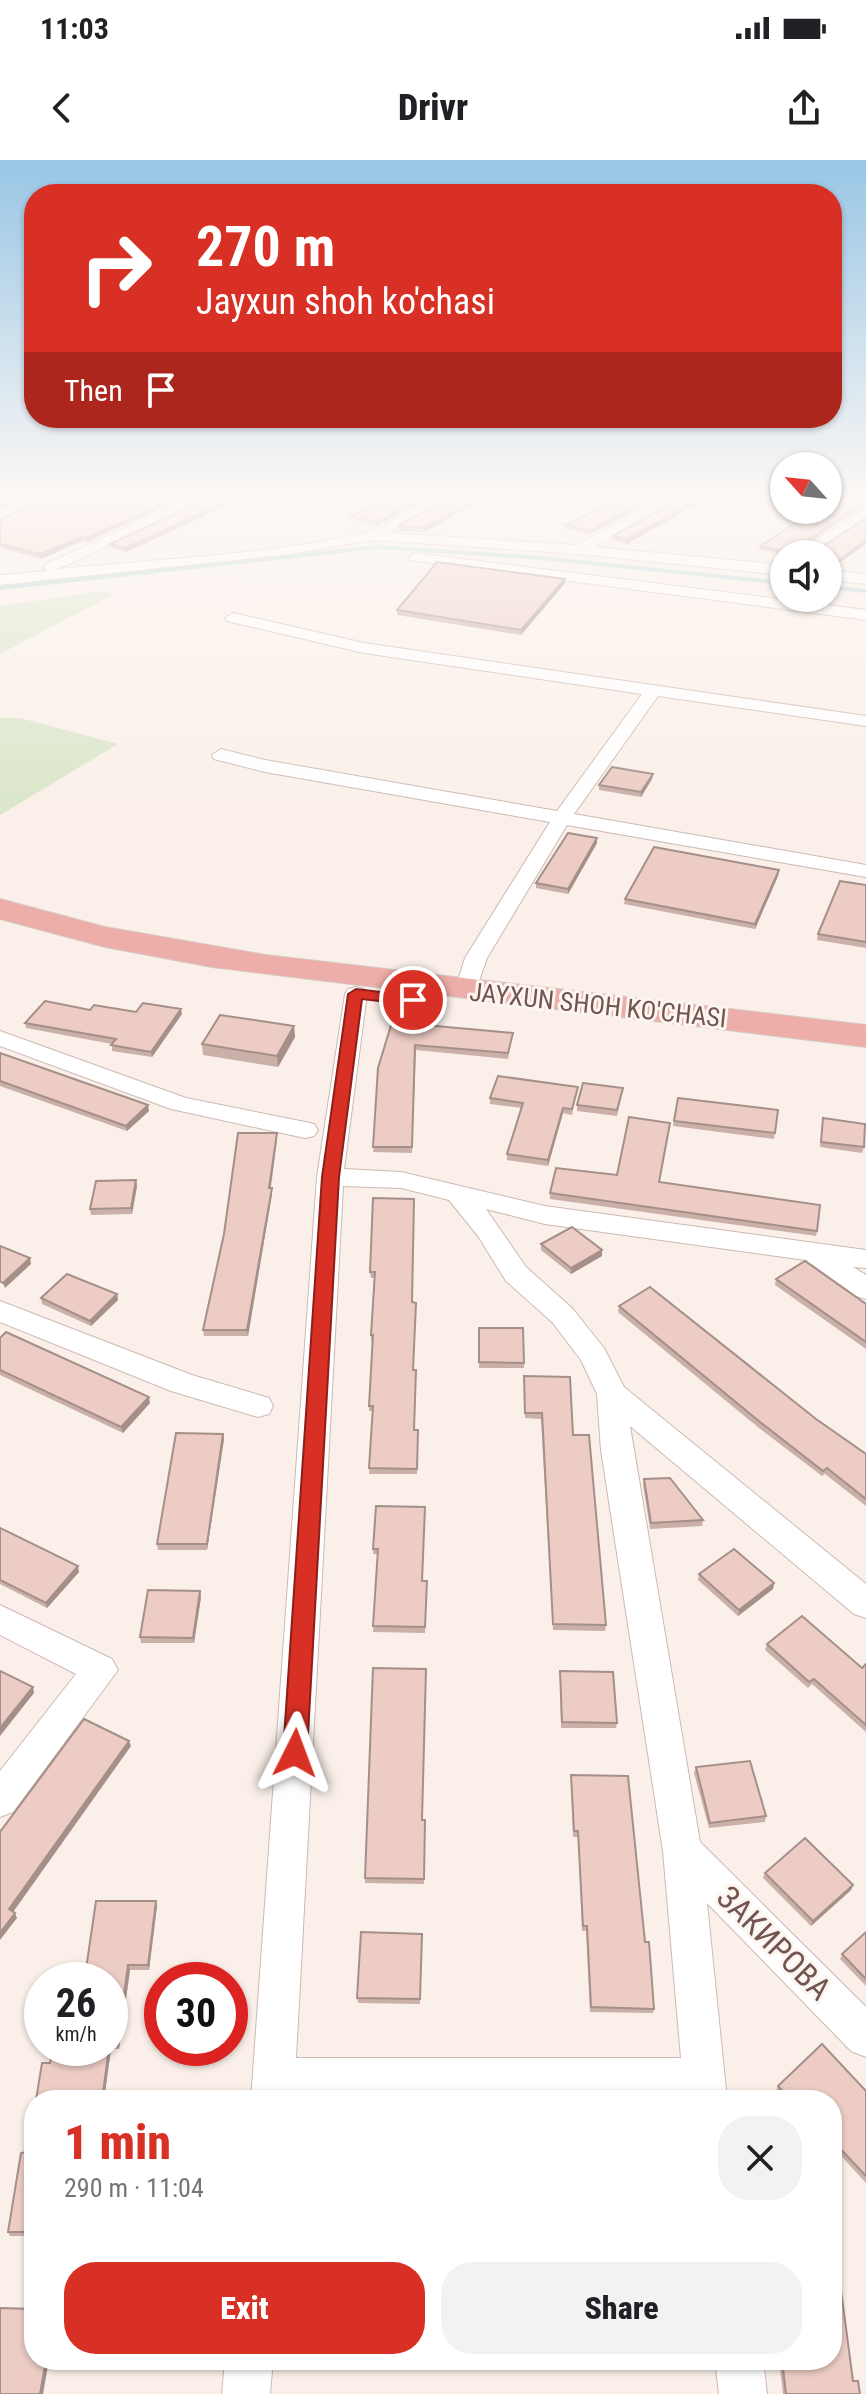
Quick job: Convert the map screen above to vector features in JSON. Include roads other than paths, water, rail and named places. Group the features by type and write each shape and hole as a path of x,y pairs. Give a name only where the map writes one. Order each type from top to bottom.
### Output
{"highway":[{"name":"JAYXUN SHOH KO'CHASI","path":"0,909 108,938 193,954 466,990 866,1036"},
{"name":"JAYXUN SHOH KO'CHASI","path":"0,929 98,957 201,975 866,1053"}],"street":[{"path":"744,599 866,615"},
{"path":"233,618 364,648 866,721"},
{"path":"466,990 476,958 561,819 653,690"},
{"path":"221,755 265,766 866,871"},
{"path":"356,994 330,1177 273,2090 704,2090 682,1851 617,1450 612,1394 594,1355 562,1315 516,1274 488,1230 456,1191"},
{"path":"0,1038 180,1104 305,1130"},
{"path":"330,1177 401,1180 545,1215 866,1259"},
{"path":"810,1250 866,1289"},
{"path":"0,1311 182,1383 258,1406"},
{"path":"612,1394 866,1604"},
{"path":"0,1619 100,1670 0,1800"},
{"name":"ЗАКИРОВА","path":"682,1851 866,2036"},
{"path":"246,2394 248,2370"},
{"path":"740,2370 743,2394"}]}
